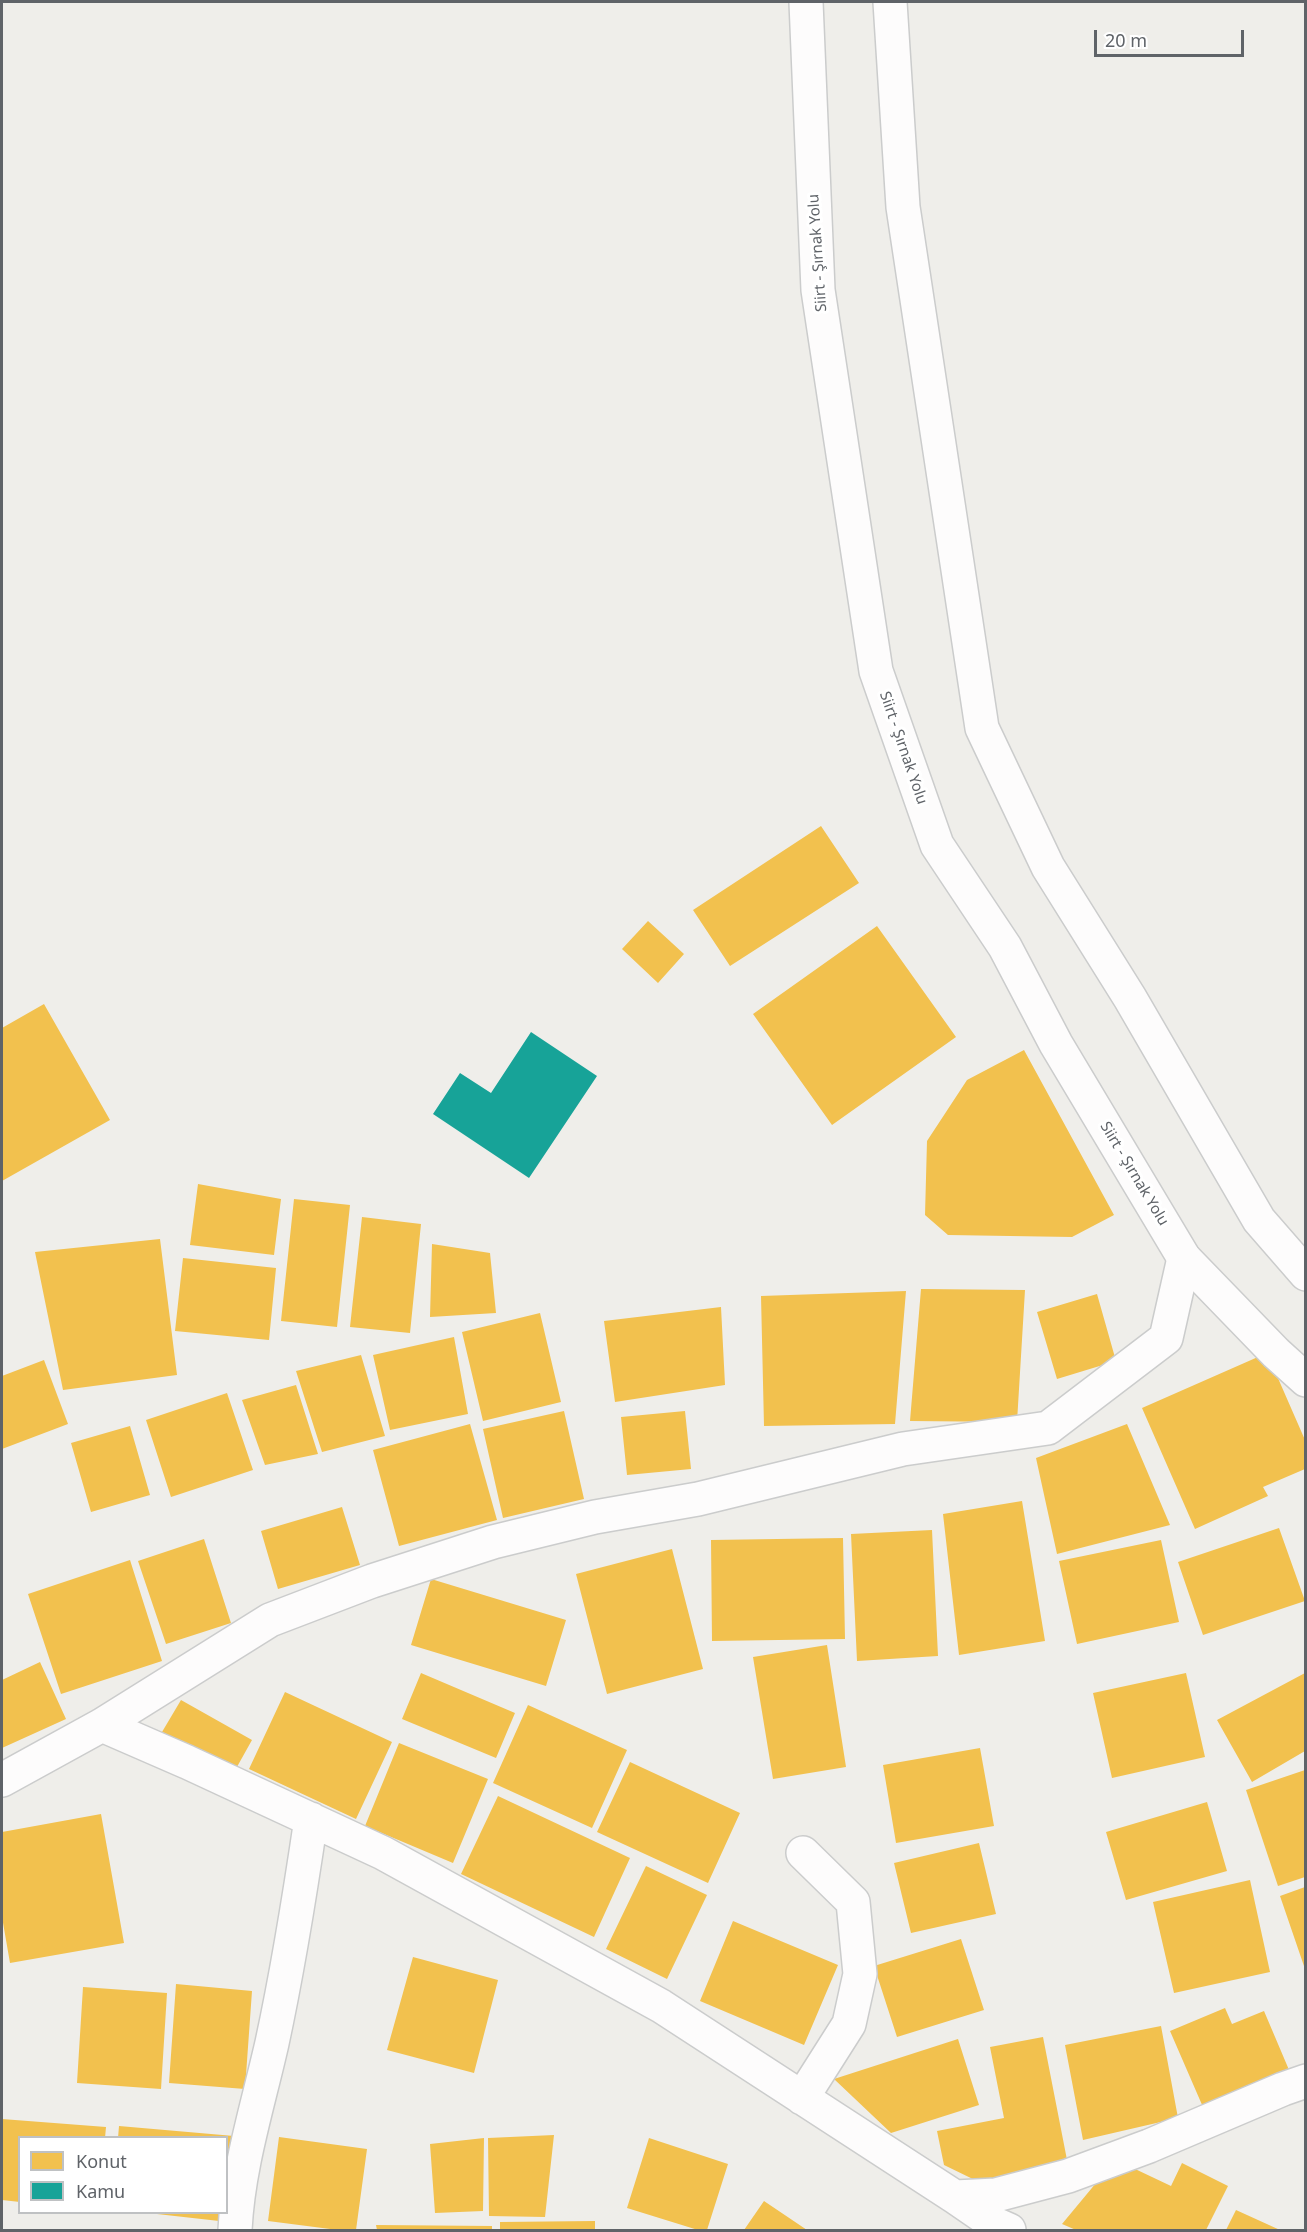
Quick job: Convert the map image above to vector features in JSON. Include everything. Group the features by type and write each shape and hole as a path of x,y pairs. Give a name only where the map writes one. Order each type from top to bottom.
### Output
{"street":[{"name":"Siirt - Şırnak Yolu","path":"806,2 818,290 876,672 937,845 1005,947 1056,1044 1184,1258 1305,1380"},
{"path":"890,2 903,207 982,728 1048,867 1130,998 1259,1220 1305,1274"},
{"path":"2,1780 102,1725 270,1620 372,1581 493,1542 595,1517 698,1499 903,1449 1048,1428 1166,1338 1184,1258"},
{"path":"102,1725 311,1819 393,1859 662,2006 993,2223 1009,2230"},
{"path":"235,2230 237,2197 272,2042 311,1819"},
{"path":"802,2098 849,2024 860,1974 853,1902 803,1853"},
{"path":"955,2197 996,2195 1068,2176 1149,2146 1305,2081"}],"building: Konut":[{"path":"821,826 859,883 730,966 693,910"},
{"path":"648,921 684,954 658,983 622,949"},
{"path":"877,926 956,1037 832,1125 753,1014"},
{"path":"44,1004 110,1120 2,1181 2,1028"},
{"path":"1024,1050 1114,1215 1072,1237 948,1235 925,1215 927,1141 967,1080"},
{"path":"198,1184 281,1199 274,1255 190,1245"},
{"path":"294,1199 350,1205 337,1327 281,1321"},
{"path":"362,1217 421,1224 410,1333 350,1327"},
{"path":"160,1239 177,1375 63,1390 35,1252"},
{"path":"432,1244 490,1253 496,1313 430,1317"},
{"path":"183,1258 276,1268 269,1340 175,1331"},
{"path":"921,1289 1025,1290 1017,1422 910,1421"},
{"path":"906,1291 895,1424 764,1426 761,1296"},
{"path":"1097,1294 1116,1361 1057,1379 1037,1312"},
{"path":"721,1307 725,1385 615,1402 604,1321"},
{"path":"540,1313 561,1402 483,1421 462,1332"},
{"path":"454,1337 468,1414 390,1430 373,1355"},
{"path":"1267,1353 1305,1440 1305,1469 1263,1487 1268,1496 1195,1529 1142,1408"},
{"path":"361,1355 385,1436 322,1452 296,1371"},
{"path":"44,1360 68,1424 2,1449 2,1376"},
{"path":"296,1385 318,1454 265,1465 242,1400"},
{"path":"227,1393 253,1470 171,1497 146,1420"},
{"path":"564,1411 584,1499 503,1518 483,1429"},
{"path":"685,1411 691,1469 627,1475 621,1417"},
{"path":"470,1424 497,1520 399,1546 373,1450"},
{"path":"1127,1424 1170,1525 1057,1554 1036,1458"},
{"path":"130,1426 150,1495 91,1512 71,1443"},
{"path":"1022,1501 1045,1641 959,1655 943,1514"},
{"path":"342,1507 360,1565 278,1589 261,1531"},
{"path":"1279,1528 1305,1601 1203,1635 1178,1562"},
{"path":"932,1530 938,1656 857,1661 851,1534"},
{"path":"843,1538 845,1639 712,1641 711,1540"},
{"path":"204,1539 231,1623 166,1644 138,1561"},
{"path":"1161,1540 1179,1622 1077,1644 1059,1561"},
{"path":"672,1549 703,1669 607,1694 576,1574"},
{"path":"130,1560 162,1661 61,1694 28,1594"},
{"path":"431,1579 566,1620 546,1686 411,1645"},
{"path":"827,1645 846,1767 773,1779 753,1657"},
{"path":"40,1662 66,1719 2,1748 2,1680"},
{"path":"421,1673 515,1713 496,1758 402,1719"},
{"path":"1186,1673 1205,1757 1112,1778 1093,1693"},
{"path":"1305,1673 1305,1751 1252,1782 1217,1720"},
{"path":"285,1692 392,1742 356,1819 249,1769"},
{"path":"181,1700 252,1740 233,1774 162,1732"},
{"path":"528,1705 627,1750 592,1828 493,1783"},
{"path":"399,1743 488,1779 453,1863 365,1826"},
{"path":"980,1748 994,1826 896,1843 883,1765"},
{"path":"630,1762 740,1813 708,1883 597,1832"},
{"path":"1305,1770 1305,1877 1278,1886 1246,1790"},
{"path":"498,1796 630,1858 594,1937 461,1874"},
{"path":"1207,1802 1227,1871 1126,1900 1106,1832"},
{"path":"101,1814 124,1943 10,1963 2,1917 2,1832"},
{"path":"979,1843 996,1914 911,1933 894,1863"},
{"path":"646,1866 707,1895 667,1979 606,1949"},
{"path":"1250,1880 1270,1972 1174,1993 1153,1902"},
{"path":"1305,1887 1305,1969 1280,1896"},
{"path":"733,1921 838,1965 804,2045 700,2001"},
{"path":"961,1939 984,2010 897,2037 874,1966"},
{"path":"413,1957 498,1980 474,2073 387,2050"},
{"path":"176,1984 252,1991 245,2089 169,2083"},
{"path":"83,1987 167,1993 161,2089 77,2083"},
{"path":"1225,2008 1232,2024 1264,2011 1292,2077 1206,2114 1170,2031"},
{"path":"1161,2026 1178,2118 1083,2140 1065,2045"},
{"path":"1043,2037 1068,2165 979,2182 944,2165 937,2131 1004,2118 990,2047"},
{"path":"958,2039 979,2105 891,2133 834,2079"},
{"path":"2,2119 106,2127 105,2136 18,2136 18,2202 2,2200"},
{"path":"119,2126 234,2136 228,2222 157,2214 228,2214 228,2136 118,2136"},
{"path":"554,2135 545,2217 489,2216 488,2138"},
{"path":"279,2137 367,2149 356,2230 338,2230 268,2221"},
{"path":"484,2138 483,2211 435,2213 430,2144"},
{"path":"649,2138 728,2164 707,2230 698,2230 627,2208"},
{"path":"1182,2163 1228,2186 1206,2230 1076,2230 1062,2224 1106,2171 1133,2168 1171,2186"},
{"path":"764,2201 807,2230 744,2230"},
{"path":"1236,2210 1280,2230 1226,2230"},
{"path":"595,2221 595,2230 500,2230 500,2222"},
{"path":"376,2225 492,2226 492,2230 377,2230"}],"building: Kamu":[{"path":"531,1032 597,1076 529,1178 433,1114 460,1073 491,1093"}]}
